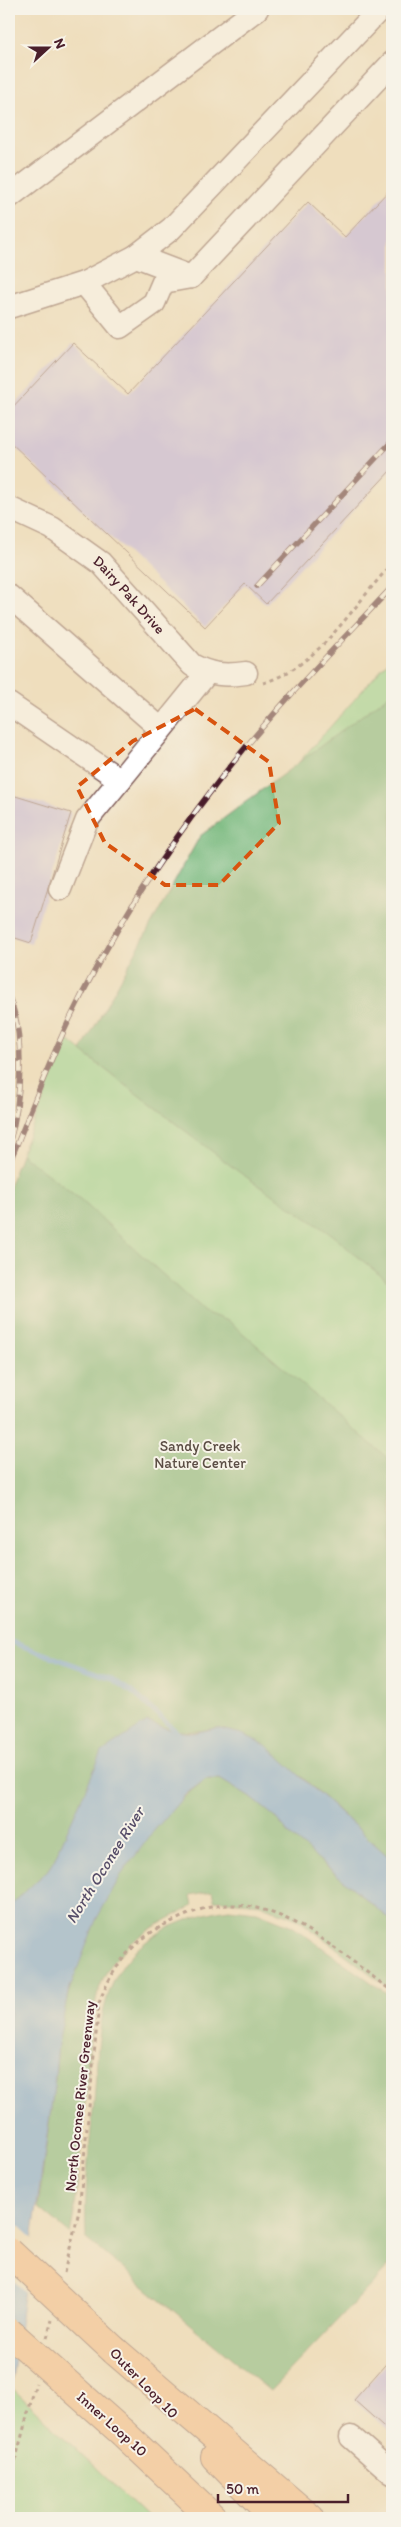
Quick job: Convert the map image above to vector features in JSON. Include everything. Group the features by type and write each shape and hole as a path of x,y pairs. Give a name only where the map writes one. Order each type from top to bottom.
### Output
{"highway":[{"name":"Outer Loop 10","path":"9,2252 114,2351 275,2518"},
{"name":"Inner Loop 10","path":"9,2332 213,2518"},
{"path":"114,2351 310,2518"},
{"path":"122,2433 189,2518"}],"street":[{"path":"9,197 257,9"},
{"path":"9,307 84,283 136,256 171,229 380,9"},
{"path":"84,283 120,327 154,303 164,282 191,276 392,63"},
{"path":"136,256 191,276"},
{"name":"Dairy Pak Drive","path":"9,508 52,528 101,562 192,665 207,673 227,676 246,674"},
{"path":"9,596 161,729"},
{"path":"60,890 87,820 207,673"},
{"path":"9,704 120,780"},
{"path":"351,2436 392,2473"}],"path":[{"path":"246,674 259,684 276,679 309,660 392,564"},
{"name":"North Oconee River Greenway","path":"63,2275 79,2211 99,2003 111,1974 130,1949 148,1934 192,1913 216,1906 258,1907 299,1925 392,1991"},
{"path":"47,2340 54,2312"},
{"path":"9,2484 38,2377"}],"highlighted area":[{"path":"195,709 269,762 279,823 219,885 165,885 105,843 77,787 133,741"}],"green space":[{"name":"Sandy Creek Nature Center","path":"392,657 392,1862 54,1180 21,1154 68,1040 100,1066 237,832"},
{"path":"392,693 392,1285 332,1235 239,1172 81,1051 200,836"},
{"path":"21,1154 80,1199 204,1312 230,1322 392,1462 392,1860 303,1778 217,1728 181,1731 147,1722 68,1829 51,1867 9,1907 9,1187"},
{"path":"206,1779 220,1779 254,1800 274,1816 291,1836 392,1921 392,1990 299,1920 260,1904 214,1900 212,1891 191,1895 193,1906 148,1931 119,1955 104,1977 98,1992 90,2040 75,2208 70,2234 38,2207 59,2036 71,1985 82,1951 96,1918 113,1886 155,1827 179,1802"},
{"path":"229,1909 257,1912 292,1926 392,1997 392,2263 270,2391 86,2238 87,2170 98,2050 106,2002 114,1981 126,1961 144,1943 168,1928 198,1916"},
{"path":"11,2387 148,2518 9,2518 9,2402"}],"water":[{"name":"North Oconee River","path":"147,1722 175,1731 192,1733 217,1728 242,1734 266,1745 392,1860 392,1921 291,1836 274,1816 254,1800 220,1779 206,1779 186,1794 152,1833 121,1875 96,1920 68,1993 58,2044 54,2087 9,2401 9,1907 51,1867 102,1752"}],"pier":[{"path":"9,2217 35,2241 27,2294 9,2276"}],"building":[{"path":"392,187 392,469 266,604 245,584 205,627 9,441 9,411 73,343 128,394 308,202 345,237"},
{"path":"9,794 71,813 31,943 9,936"},
{"path":"392,2357 392,2434 354,2400"}],"waterway":[{"path":"9,1641 110,1678 135,1694 179,1734"}],"railway":[{"path":"257,586 392,441"},
{"path":"9,1164 64,1031 80,998 135,900 198,808 241,753 304,680 392,587"},
{"path":"9,997 18,1031 20,1050 19,1090 9,1144"}]}
